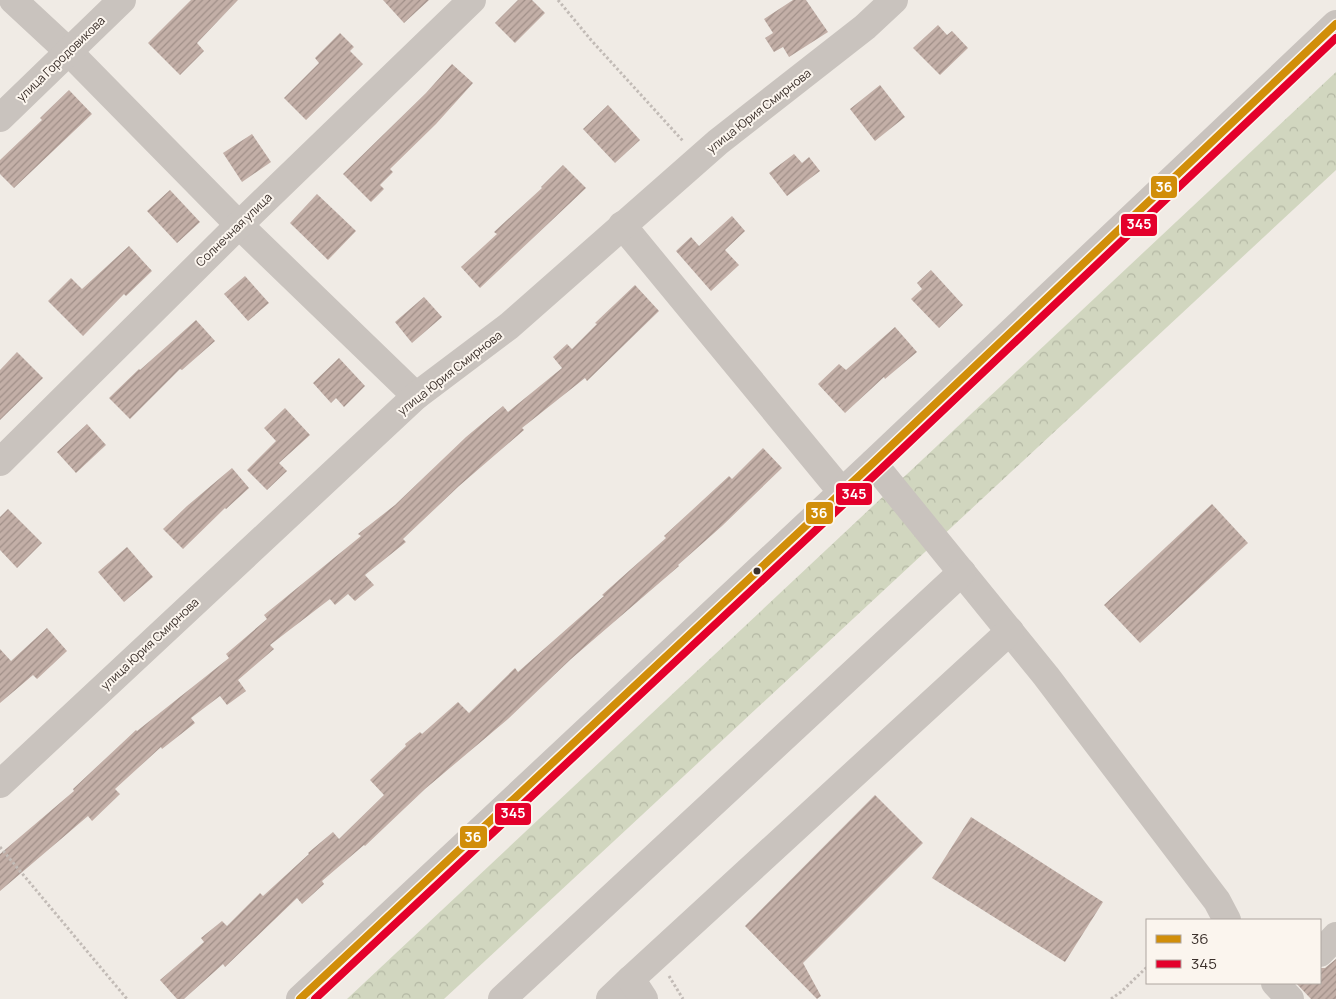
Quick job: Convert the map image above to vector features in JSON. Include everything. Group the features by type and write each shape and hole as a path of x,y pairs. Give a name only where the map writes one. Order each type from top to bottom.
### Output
{"street":[{"path":"13,0 68,52 238,225 416,396"},
{"name":"улица Городовикова","path":"0,118 122,0"},
{"name":"Солнечная улица","path":"0,462 238,225 472,0"},
{"name":"улица Юрия Смирнова","path":"0,784 416,396 509,326 718,142 865,28 894,0"},
{"path":"300,999 873,463 1336,24"},
{"path":"622,226 842,492"},
{"path":"873,463 1046,676 1217,900 1226,919"},
{"path":"502,999 962,572"},
{"path":"610,999 638,989 1010,631"},
{"path":"1321,952 1336,936"}],"path":[{"path":"558,0 591,40 689,146"},
{"path":"0,847 127,999"},
{"path":"1111,999 1146,968"},
{"path":"668,974 683,999"}],"green space":[{"path":"1336,72 1336,170 444,999 347,999"}],"building":[{"path":"191,0 238,0 197,43 204,51 180,75 148,43"},
{"path":"383,0 429,0 404,23"},
{"path":"518,0 532,0 545,13 515,43 495,23"},
{"path":"793,0 806,0 828,32 789,57 783,47 774,52 765,38 773,33 764,19"},
{"path":"938,25 947,35 952,31 968,48 940,75 913,48"},
{"path":"340,33 354,47 350,51 363,64 306,120 284,98 319,63 315,58"},
{"path":"452,64 473,83 436,124 390,169 393,172 380,185 384,189 371,202 343,174 426,93"},
{"path":"880,85 905,117 875,141 850,109"},
{"path":"69,90 92,114 14,188 0,174 0,160 42,120 40,118"},
{"path":"608,105 640,140 615,163 583,129"},
{"path":"252,134 271,162 242,182 223,153"},
{"path":"794,154 802,163 809,157 820,171 787,196 769,173"},
{"path":"563,165 586,188 480,288 461,267 497,234 494,232 542,188"},
{"path":"170,190 200,222 177,243 147,211"},
{"path":"317,194 356,231 328,260 290,223"},
{"path":"732,216 745,231 725,250 739,265 711,291 676,251 691,237 699,246"},
{"path":"129,246 152,271 126,296 124,294 83,336 48,301 71,278 82,289"},
{"path":"931,270 963,305 939,328 911,299 922,289 917,283"},
{"path":"245,276 269,303 248,321 224,294"},
{"path":"635,285 659,311 587,381 585,378 522,428 524,430 459,486 403,539 406,542 365,575 374,585 355,601 348,594 335,605 330,599 270,645 274,649 238,680 246,691 227,705 220,696 191,718 195,723 162,749 161,747 115,789 120,794 92,821 88,816 0,891 0,854 74,791 73,789 136,730 229,658 226,654 267,619 264,615 361,536 358,534 395,505 466,437 503,406 508,412 562,368 553,357 567,344 572,349 597,324 595,323"},
{"path":"424,297 442,317 412,343 395,322"},
{"path":"196,320 215,341 182,370 180,369 130,419 109,398 139,369"},
{"path":"895,327 917,352 885,379 884,377 845,413 818,384 839,364 846,370"},
{"path":"17,352 43,378 0,420 0,370"},
{"path":"339,358 365,386 344,407 336,398 331,403 313,383"},
{"path":"285,408 310,435 279,463 287,471 267,490 247,470 276,441 264,428"},
{"path":"87,424 106,445 76,473 57,452"},
{"path":"763,448 782,468 722,526 679,566 571,659 508,719 425,789 365,846 322,881 324,884 302,904 297,898 225,967 223,964 184,999 177,999 160,980 204,942 201,938 222,921 227,926 260,893 263,896 333,832 339,839 384,795 370,780 406,746 405,744 420,732 422,734 458,702 469,713 515,668 518,672 604,596 602,595 666,538 664,536 729,476 732,479"},
{"path":"232,468 249,488 225,508 183,549 163,529"},
{"path":"1212,504 1248,543 1140,643 1104,605"},
{"path":"8,509 42,543 17,568 0,550 0,517"},
{"path":"127,547 153,577 124,602 98,572"},
{"path":"47,628 67,651 37,679 33,675 0,703 0,649 11,661"},
{"path":"875,795 923,843 803,963 821,996 817,999 745,926"},
{"path":"971,817 1103,902 1065,962 932,878"},
{"path":"1336,959 1336,999 1311,999 1297,984 1321,984 1321,968 1325,968"}],"transit line":[{"name":"36","path":"300,999 873,463 1336,24"},
{"name":"345","path":"315,999 880,470 1336,38"}]}
